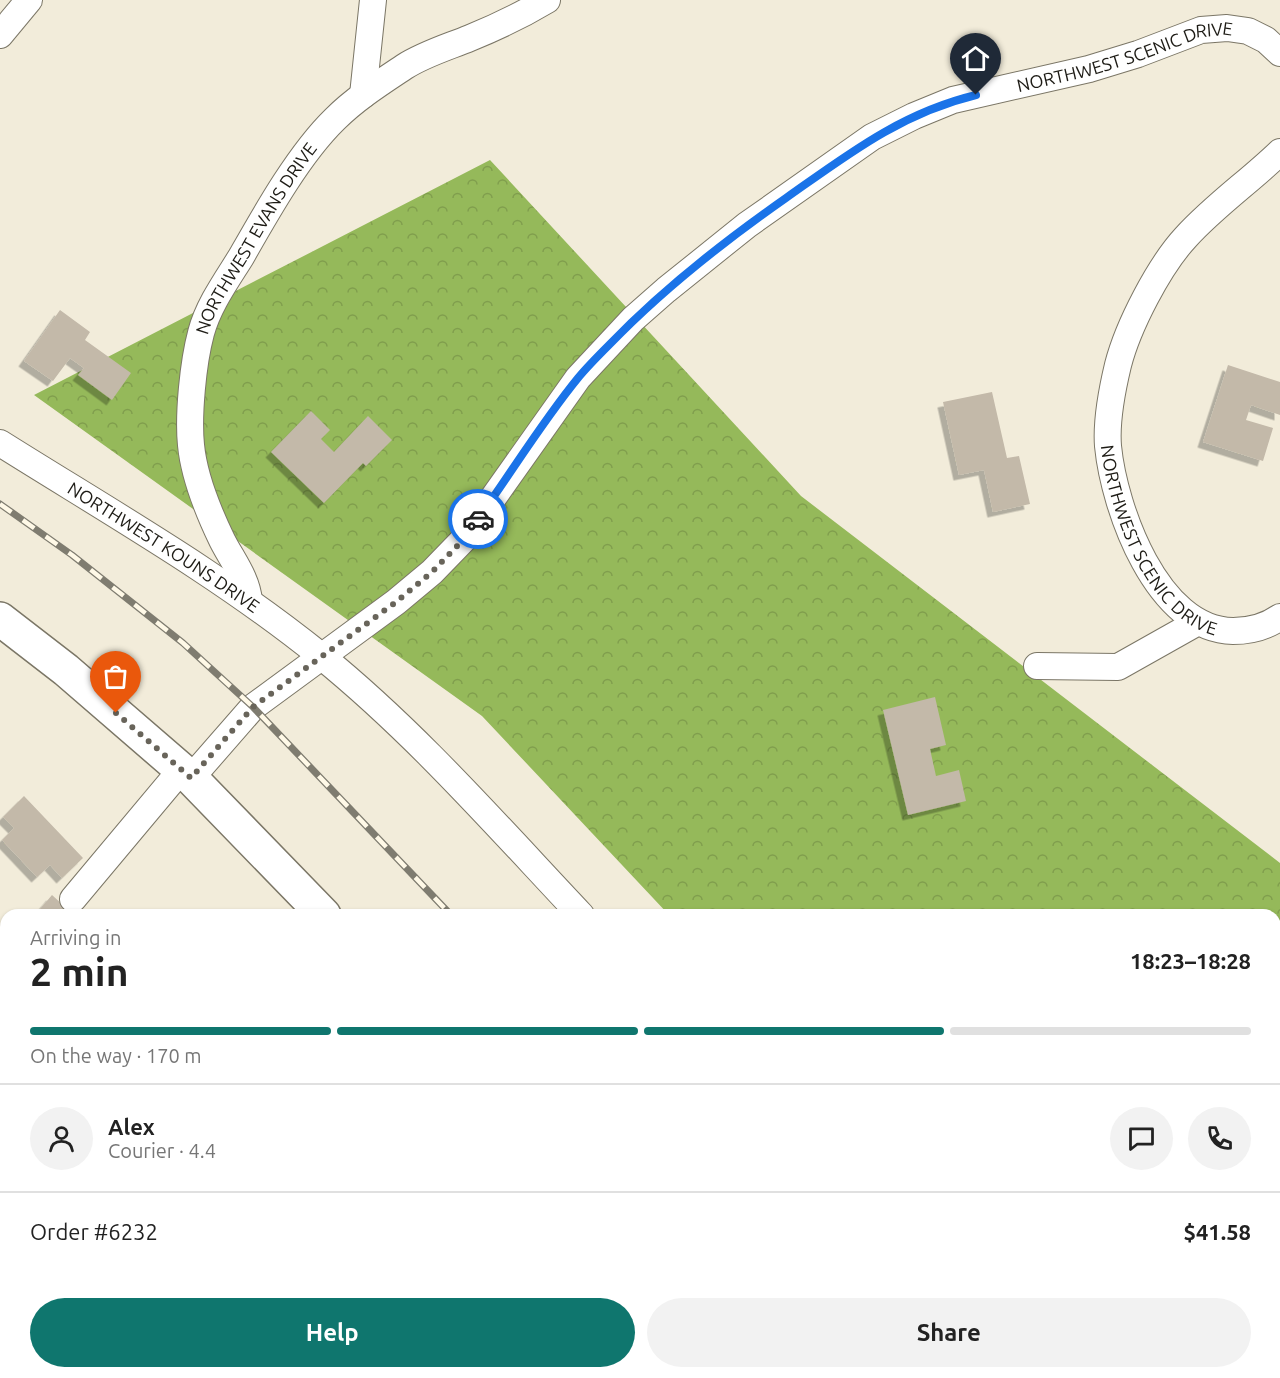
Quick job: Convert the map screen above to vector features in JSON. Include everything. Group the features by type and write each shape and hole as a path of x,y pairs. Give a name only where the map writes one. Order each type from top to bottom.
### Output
{"highway":[{"path":"0,619 66,670 186,774 318,909"}],"street":[{"path":"0,35 29,0"},
{"path":"363,95 373,0"},
{"name":"NORTHWEST EVANS DRIVE","path":"249,601 248,587 222,539 203,494 192,453 190,415 201,332 213,303 268,210 315,141 335,119 363,95 406,65 518,17 547,0"},
{"name":"NORTHWEST SCENIC DRIVE","path":"73,899 186,774 253,707 396,602 423,580 464,539 578,378 633,319 747,225 872,137 953,100 1089,69 1138,54 1201,30 1227,28 1248,31 1266,40 1280,53"},
{"name":"NORTHWEST SCENIC DRIVE","path":"1280,152 1184,238 1160,274 1135,321 1119,364 1110,407 1108,444 1114,482 1137,549 1161,587 1179,609 1198,622 1222,631 1246,631 1271,623 1280,617"},
{"name":"NORTHWEST KOUNS DRIVE","path":"0,443 249,601 321,656 434,759 575,909"},
{"path":"1037,666 1118,667 1198,622"}],"green space":[{"path":"490,160 801,496 1280,863 1280,909 663,909 482,716 34,395"}],"building":[{"path":"60,310 90,332 85,340 131,373 112,400 78,375 84,368 70,358 53,381 24,361"},
{"path":"1228,365 1280,382 1280,415 1251,405 1246,420 1273,428 1263,461 1203,442"},
{"path":"992,392 1007,458 1019,456 1030,504 993,512 984,470 959,475 943,402"},
{"path":"311,411 330,430 321,439 334,452 368,416 392,440 366,466 363,463 324,503 271,452"},
{"path":"935,697 946,745 930,749 936,776 959,770 966,801 908,815 883,710"},
{"path":"24,796 83,858 62,878 50,865 37,877 2,840 14,828 3,817"},
{"path":"52,895 67,909 40,909"}],"railway":[{"path":"0,504 72,555 183,643 253,707 445,909"}],"way so far":[{"path":"116,713 191,778 253,707 396,602 432,572 464,539 478,519"}],"route":[{"path":"478,519 578,378 633,319 666,290 747,225 872,137 953,100 976,95"}]}
